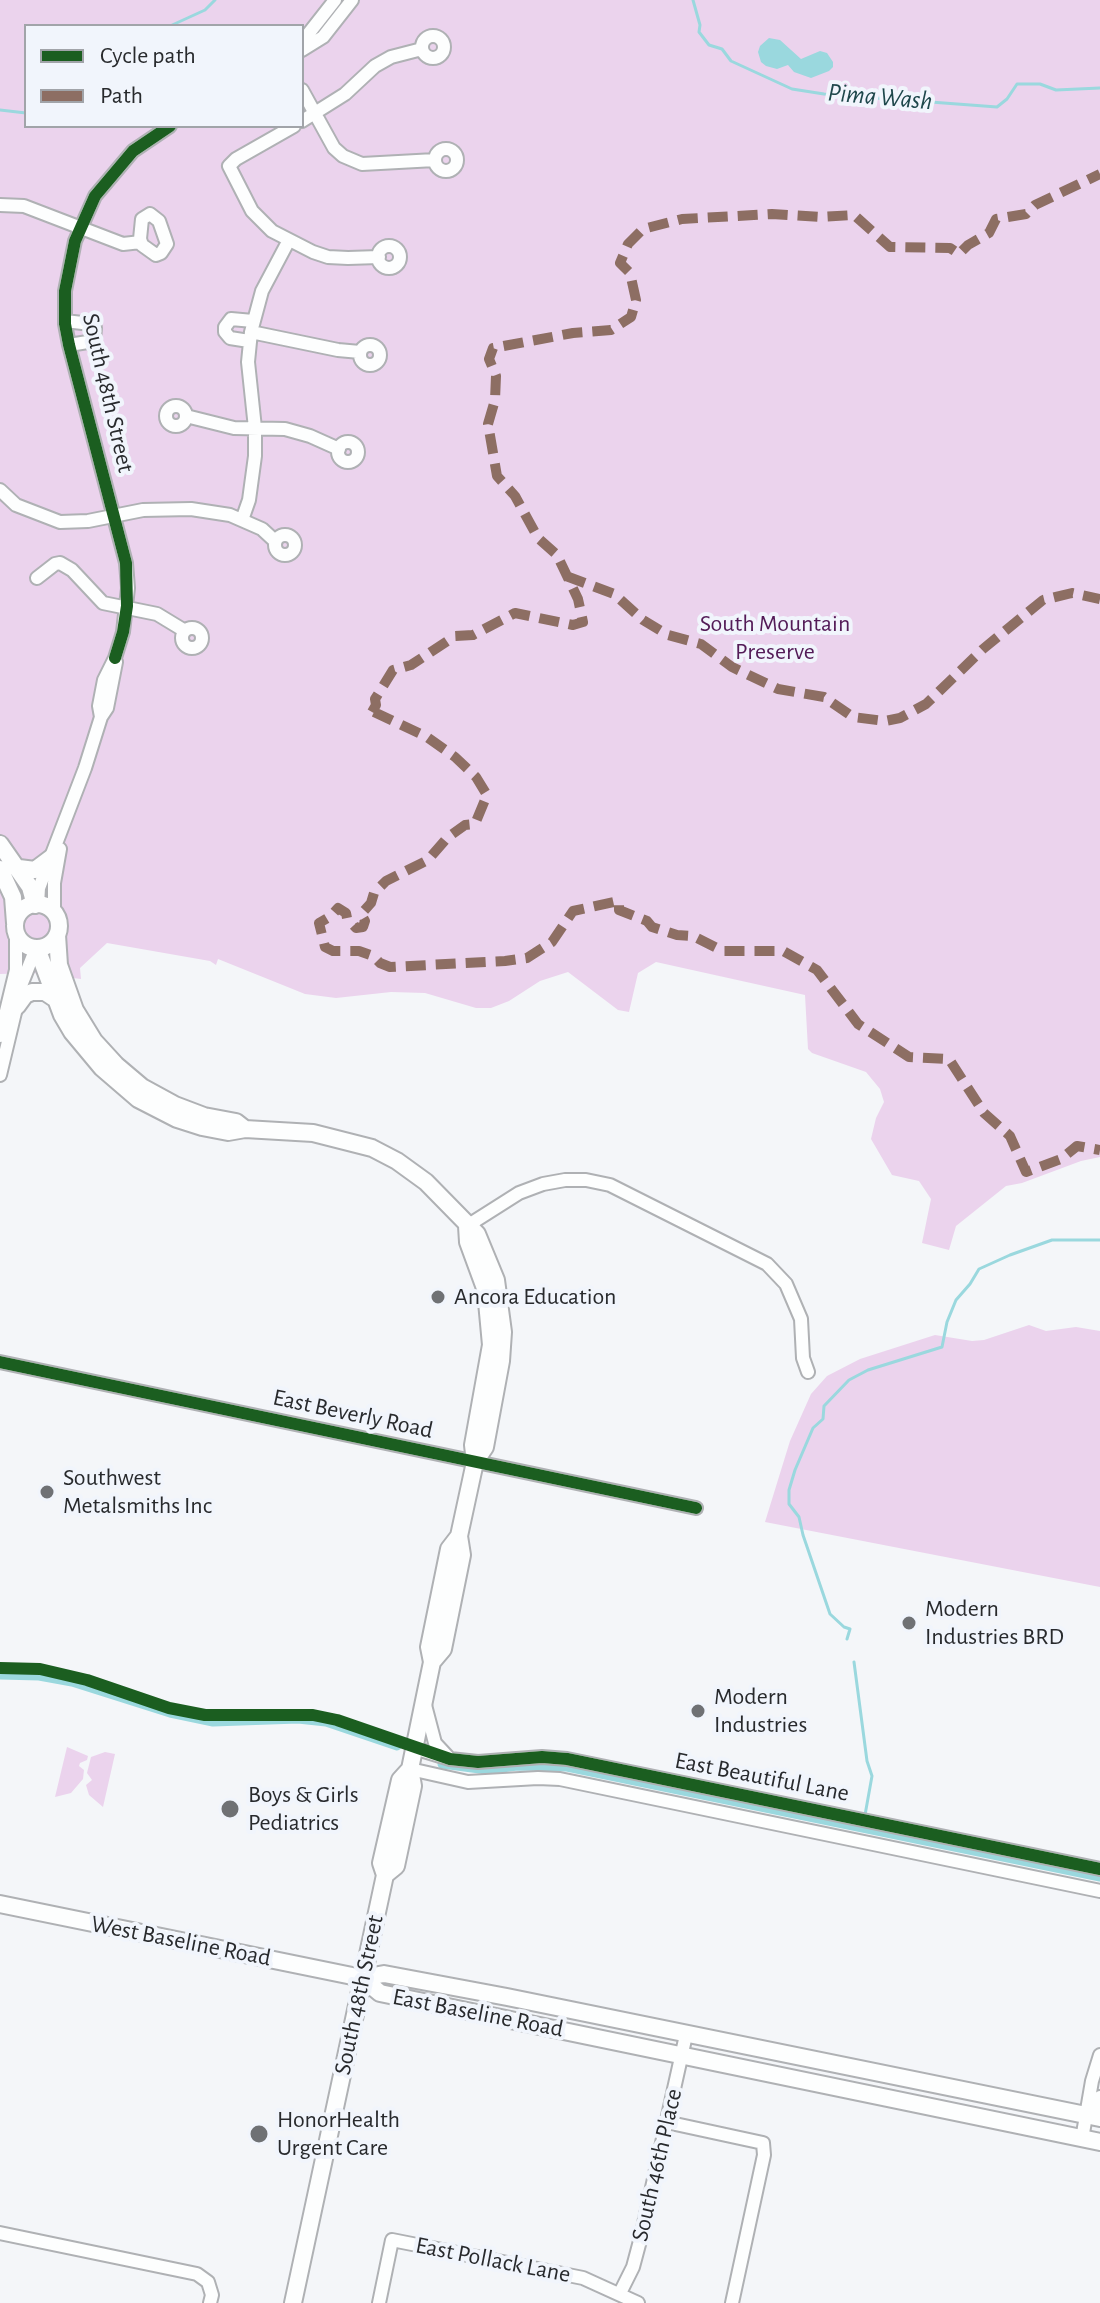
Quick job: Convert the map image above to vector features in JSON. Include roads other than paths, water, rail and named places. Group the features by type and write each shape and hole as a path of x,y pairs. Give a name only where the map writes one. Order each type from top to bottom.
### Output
{"main road":[{"path":"0,844 19,868 36,905"},
{"path":"19,868 35,870 51,858"},
{"path":"0,869 13,897 16,928 26,945 36,948 51,943 57,935 59,924 54,914 36,905 22,910 16,928"},
{"name":"South 48th Street","path":"57,935 59,965 75,1010 105,1054 128,1076 163,1099 204,1116 236,1122 245,1129"},
{"name":"South 48th Street","path":"36,948 62,1015 81,1045 138,1099 177,1119 202,1127 228,1132 245,1129 313,1133 348,1140 383,1153 426,1182 477,1234 491,1267 501,1306 501,1361 485,1447 475,1462 459,1536 462,1555 443,1649 432,1662 410,1769 413,1786 396,1866 385,1875 293,2303"},
{"path":"17,1006 25,995 32,992 45,992 57,1001"},
{"name":"West Baseline Road","path":"0,1904 362,1978"},
{"name":"East Baseline Road","path":"362,1978 384,1974 1094,2117"},
{"name":"East Baseline Road","path":"362,1978 380,1993 1100,2142"},
{"path":"894,2099 899,2078"}],"street":[{"path":"304,39 335,0"},
{"path":"304,49 323,37 352,0"},
{"path":"304,120 345,94 375,66 391,57 422,49"},
{"path":"304,94 334,148 353,161 362,164 435,160"},
{"name":"South 48th Street","path":"36,905 39,888 101,717 107,708 127,606 126,563 69,345 65,321 67,273 81,227 95,196 136,148 167,128"},
{"path":"290,128 229,166 260,221 289,240 328,257 379,257"},
{"path":"0,205 24,206 123,244 141,242"},
{"path":"242,520 253,478 255,428 248,362 251,331 262,291 289,240"},
{"name":"South 48th Street","path":"65,321 84,322 95,328 94,341 69,345"},
{"path":"251,331 360,352"},
{"path":"186,416 234,428 285,429 339,449"},
{"path":"0,490 16,505 60,522 74,523 168,508 212,511 262,529 275,541"},
{"path":"37,578 60,563 72,570 103,603 157,614 185,631"},
{"name":"South 48th Street","path":"54,914 54,883 65,822"},
{"path":"0,1036 16,970 16,928"},
{"path":"0,1075 22,983 36,948"},
{"path":"467,1226 519,1193 543,1184 586,1180 610,1185 767,1264 786,1284 801,1319 803,1358 808,1372"},
{"name":"East Beverly Road","path":"0,1362 696,1508"},
{"path":"424,1700 435,1743 450,1759"},
{"name":"East Beautiful Lane","path":"414,1748 450,1759 478,1762 542,1757 567,1759 1100,1869"},
{"name":"East Beautiful Lane","path":"410,1769 468,1782 560,1779 1100,1891"},
{"name":"South 46th Place","path":"620,2293 633,2267 641,2237 686,2035"},
{"path":"1094,2117 1090,2092 1100,2055"},
{"path":"1082,2139 1100,2097"},
{"path":"666,2122 763,2143 764,2155 732,2303"},
{"path":"0,2235 197,2274 208,2282 212,2295 210,2303"},
{"name":"East Pollack Lane","path":"379,2303 392,2240 583,2278 638,2303"}],"water":[{"path":"769,38 780,40 801,59 820,51 827,53 833,67 811,78 794,72 788,65 777,69 766,66 758,52"}],"waterway":[{"name":"Pima Wash","path":"174,24 205,10 215,0"},
{"name":"Pima Wash","path":"693,0 699,32 709,45 722,49 731,61 792,89 997,107 1017,84 1040,84 1056,90 1100,88"},
{"name":"Pima Wash","path":"0,110 24,113"},
{"path":"847,1639 850,1629 830,1614 799,1517 789,1504 789,1490 795,1470 813,1428 823,1419 824,1406 849,1380 868,1370 942,1347 956,1300 979,1269 1052,1240 1100,1240"},
{"path":"854,1662 867,1761 872,1776 865,1815"},
{"path":"0,1675 39,1676 72,1682 170,1713 213,1722 298,1719 326,1722 397,1746"},
{"path":"442,1764 487,1770 517,1766 567,1767 1100,1877"}],"place":[{"name":"Ancora Education","path":"438,1297"},
{"name":"Southwest Metalsmiths Inc","path":"47,1492"},
{"name":"Modern Industries BRD","path":"909,1623"},
{"name":"Modern Industries","path":"698,1711"},
{"name":"Boys & Girls Pediatrics","path":"230,1809"},
{"name":"HonorHealth Urgent Care","path":"259,2134"}],"park label":[{"name":"South Mountain Preserve","path":"775,638"}]}
